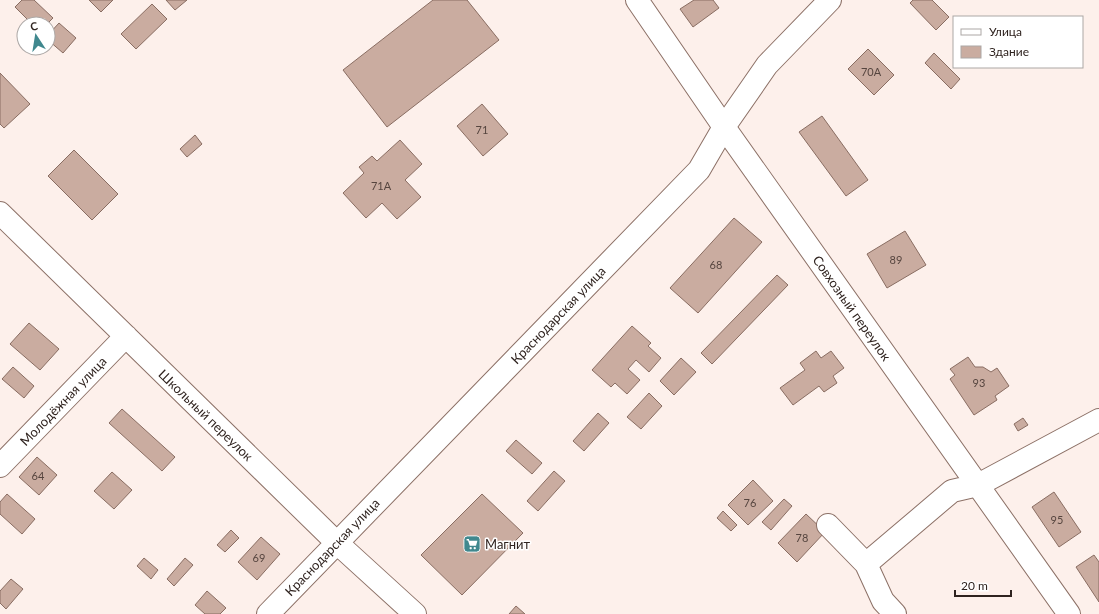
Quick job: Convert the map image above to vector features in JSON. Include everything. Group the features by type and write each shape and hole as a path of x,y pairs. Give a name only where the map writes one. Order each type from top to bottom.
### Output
{"street":[{"name":"Совхозный переулок","path":"637,0 724,127 1069,614"},
{"name":"Краснодарская улица","path":"268,614 336,542 698,170 724,127 767,65 830,0"},
{"name":"Школьный переулок","path":"0,213 336,542 415,614"},
{"name":"Молодёжная улица","path":"0,466 126,336"},
{"path":"866,564 952,491 978,485 1099,420"},
{"path":"828,525 866,564 882,600 895,614"}],"building":[{"path":"22,0 34,0 51,16 24,16 15,7"},
{"path":"89,0 113,0 101,12"},
{"path":"166,0 187,0 175,10"},
{"path":"433,0 467,0 499,40 387,127 343,70"},
{"path":"694,0 713,0 719,8 693,27 680,9"},
{"path":"913,0 932,0 949,17 936,30 910,3"},
{"path":"152,4 167,19 136,49 121,34"},
{"path":"59,23 76,38 63,53 56,47 56,26"},
{"path":"868,49 894,75 874,95 848,69"},
{"path":"934,53 960,79 951,89 925,63"},
{"path":"0,73 30,104 4,128 0,124"},
{"path":"482,104 508,134 483,156 457,126"},
{"path":"822,116 868,180 846,196 799,132"},
{"path":"195,135 202,144 187,157 180,149"},
{"path":"400,140 422,164 405,180 421,197 397,219 382,203 366,218 343,193 364,173 359,167 372,156 377,161"},
{"path":"74,150 118,194 92,220 48,176"},
{"path":"734,218 762,242 698,313 670,288"},
{"path":"905,231 926,265 887,288 867,254"},
{"path":"777,275 788,285 712,364 701,353"},
{"path":"29,323 59,349 40,370 10,344"},
{"path":"632,326 651,343 648,346 661,358 649,372 636,360 628,369 640,380 627,394 615,383 611,387 592,370"},
{"path":"816,351 821,358 831,351 844,368 833,376 837,383 824,392 819,386 793,405 780,388 805,370 800,363"},
{"path":"968,357 975,367 983,367 991,372 997,368 1009,386 995,396 997,400 974,415 950,379 955,375 950,369"},
{"path":"681,358 696,372 674,395 660,381"},
{"path":"13,367 34,386 24,398 2,379"},
{"path":"649,393 662,406 641,429 627,417"},
{"path":"122,409 175,457 162,471 109,423"},
{"path":"598,413 609,423 584,451 573,441"},
{"path":"1023,418 1028,425 1018,431 1014,424"},
{"path":"516,440 542,463 532,474 506,451"},
{"path":"37,457 57,475 39,495 19,477"},
{"path":"554,471 565,481 538,511 527,501"},
{"path":"112,472 132,490 114,509 94,491"},
{"path":"753,480 773,501 748,525 728,505"},
{"path":"1054,492 1081,532 1059,547 1032,507"},
{"path":"7,494 35,519 22,534 0,514 0,502"},
{"name":"Магнит","path":"482,494 523,533 462,595 421,555"},
{"path":"784,499 792,506 771,530 762,522"},
{"path":"723,511 737,525 731,531 717,518"},
{"path":"806,514 825,532 797,562 778,543"},
{"path":"231,530 239,538 225,552 217,545"},
{"path":"261,537 280,554 257,580 238,562"},
{"path":"1094,555 1099,562 1099,602 1076,567"},
{"path":"144,558 158,570 151,579 137,566"},
{"path":"185,558 193,565 174,586 167,579"},
{"path":"11,579 23,589 6,609 0,603 0,591"},
{"path":"207,591 226,608 220,614 205,614 195,605"},
{"path":"516,606 525,614 509,614"}],"place":[{"name":"Магнит","path":"472,544"}]}
